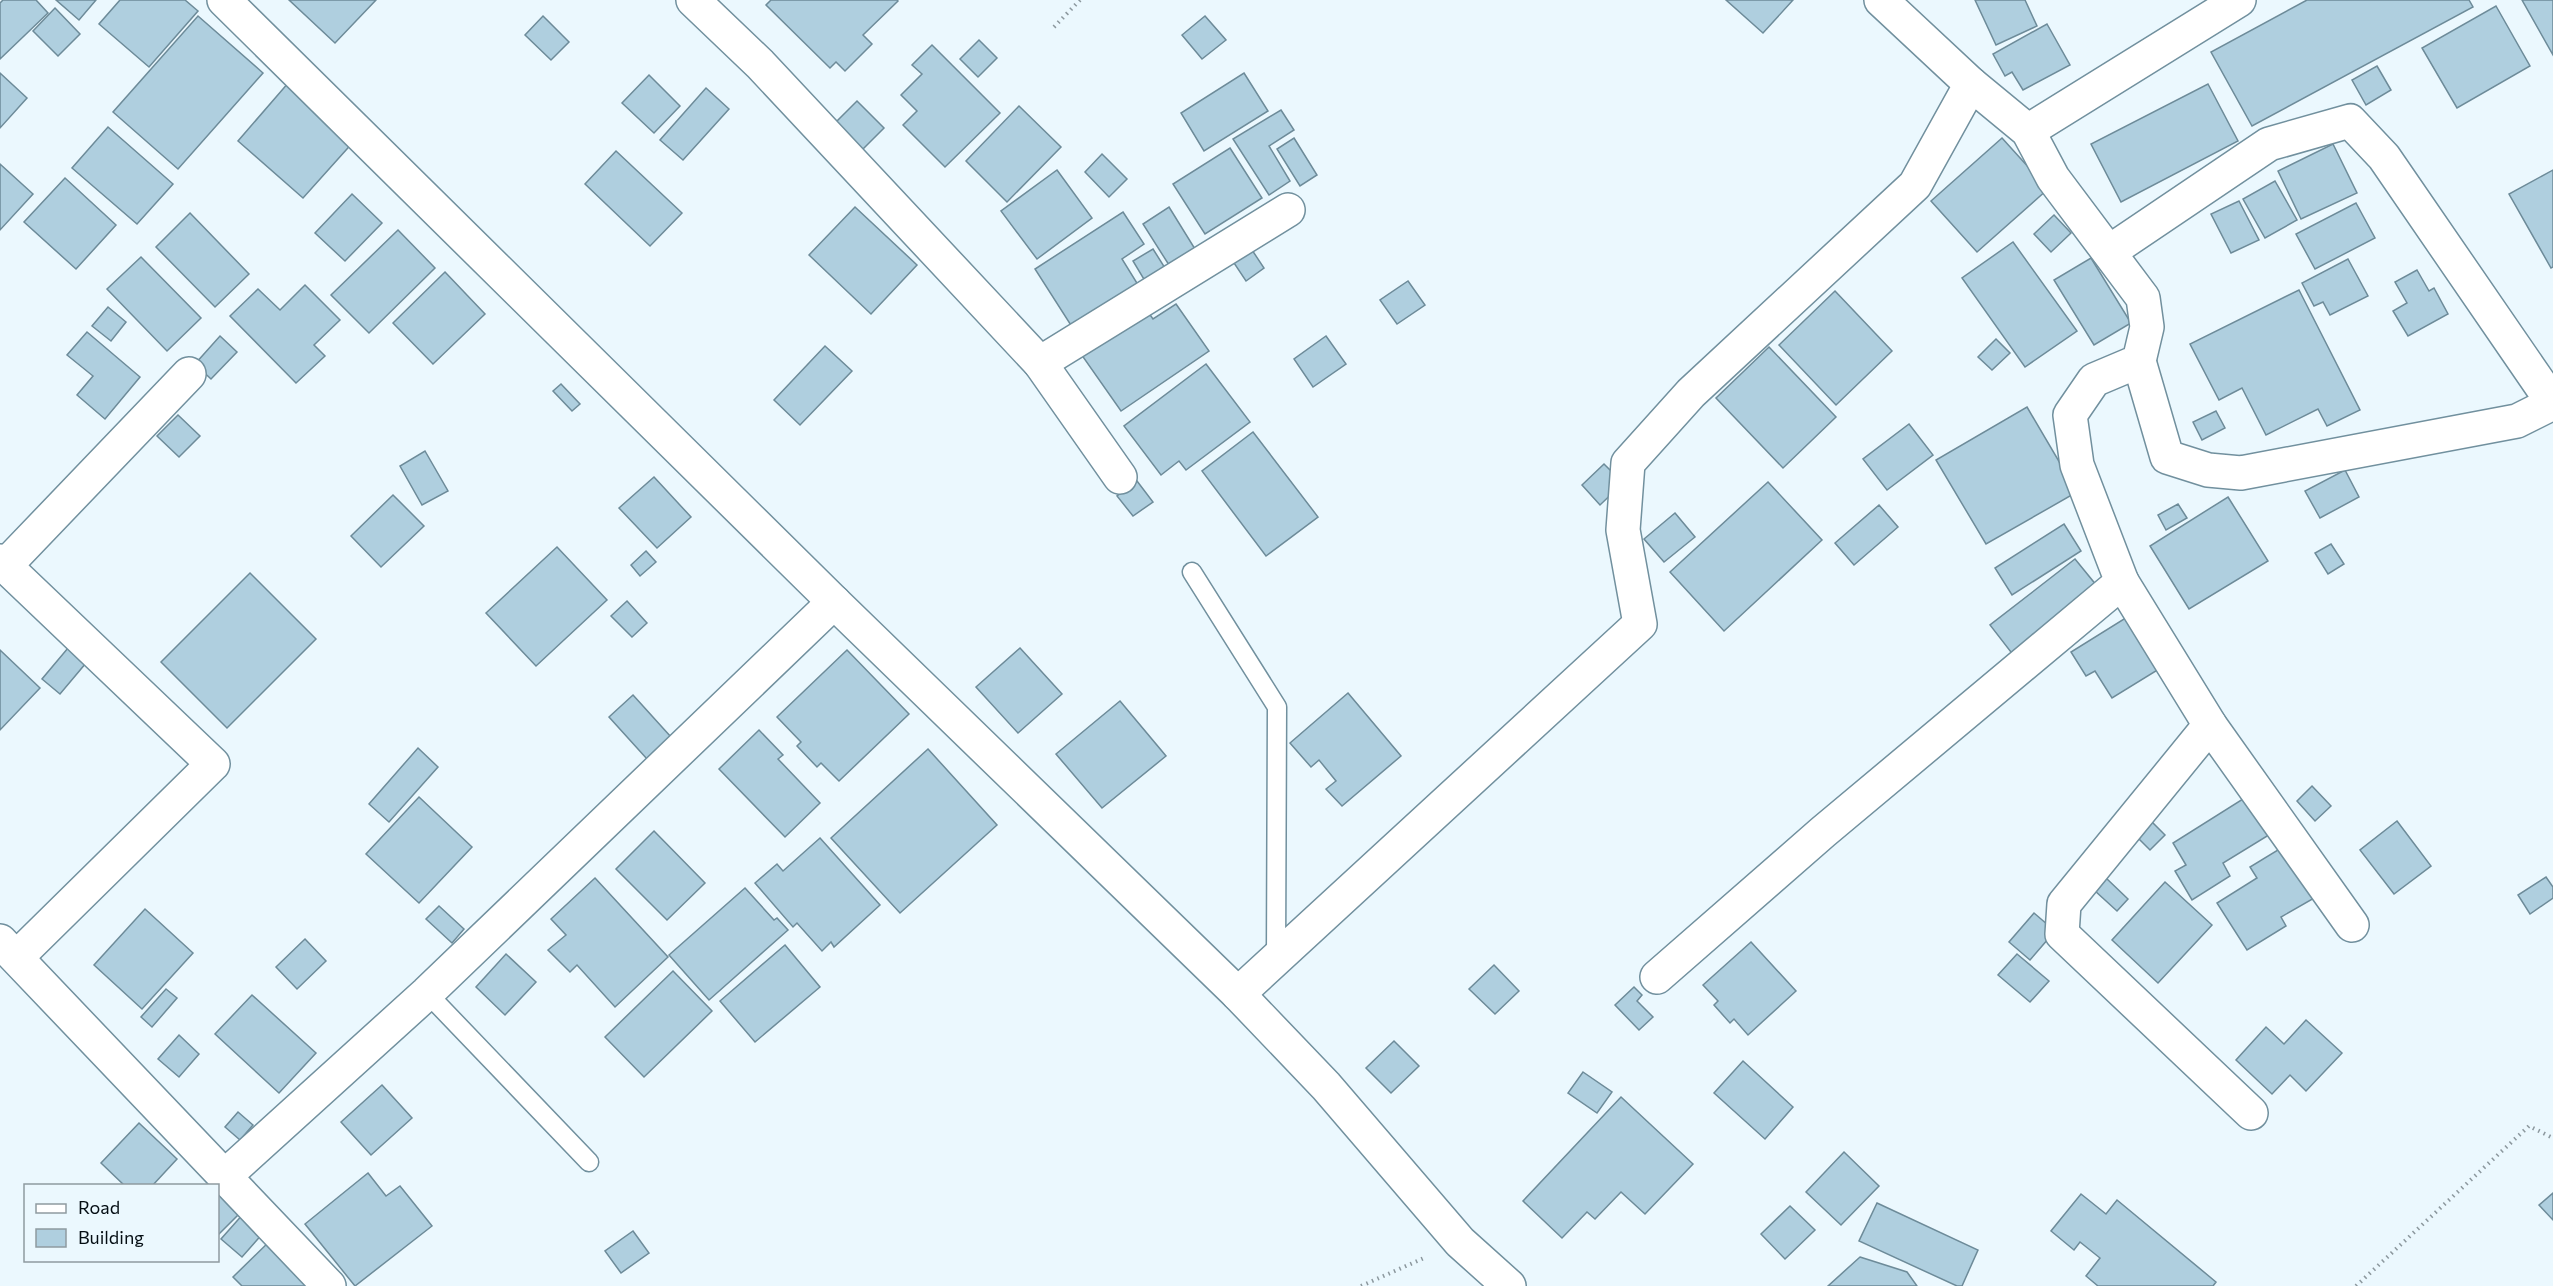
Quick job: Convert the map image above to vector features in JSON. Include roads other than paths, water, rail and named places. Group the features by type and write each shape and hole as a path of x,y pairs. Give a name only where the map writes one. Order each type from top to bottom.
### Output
{"street":[{"path":"224,0 834,602 1238,994 1326,1086 1460,1242 1509,1286"},
{"path":"693,0 760,64 1040,363 1120,477"},
{"path":"1881,0 1971,84 2028,131 2053,178 2143,298 2147,327 2139,361 2167,457 2208,470 2241,473 2517,421 2553,403 2384,158 2350,121 2269,144 2109,252"},
{"path":"2028,131 2239,0"},
{"path":"1238,994 1640,624 1623,530 1629,463 1691,393 1915,185 1971,84"},
{"path":"1040,363 1288,210"},
{"path":"2139,361 2094,380 2070,415 2077,465 2122,582 2210,725 2352,925"},
{"path":"189,374 2,564 213,764 9,949 329,1286"},
{"path":"1657,977 1823,832 2122,582"},
{"path":"225,1176 427,993 834,602"},
{"path":"2210,725 2064,904 2062,934 2251,1113"}],"lane":[{"path":"1192,572 1276,707 1276,958"},
{"path":"427,993 589,1162"}]}
